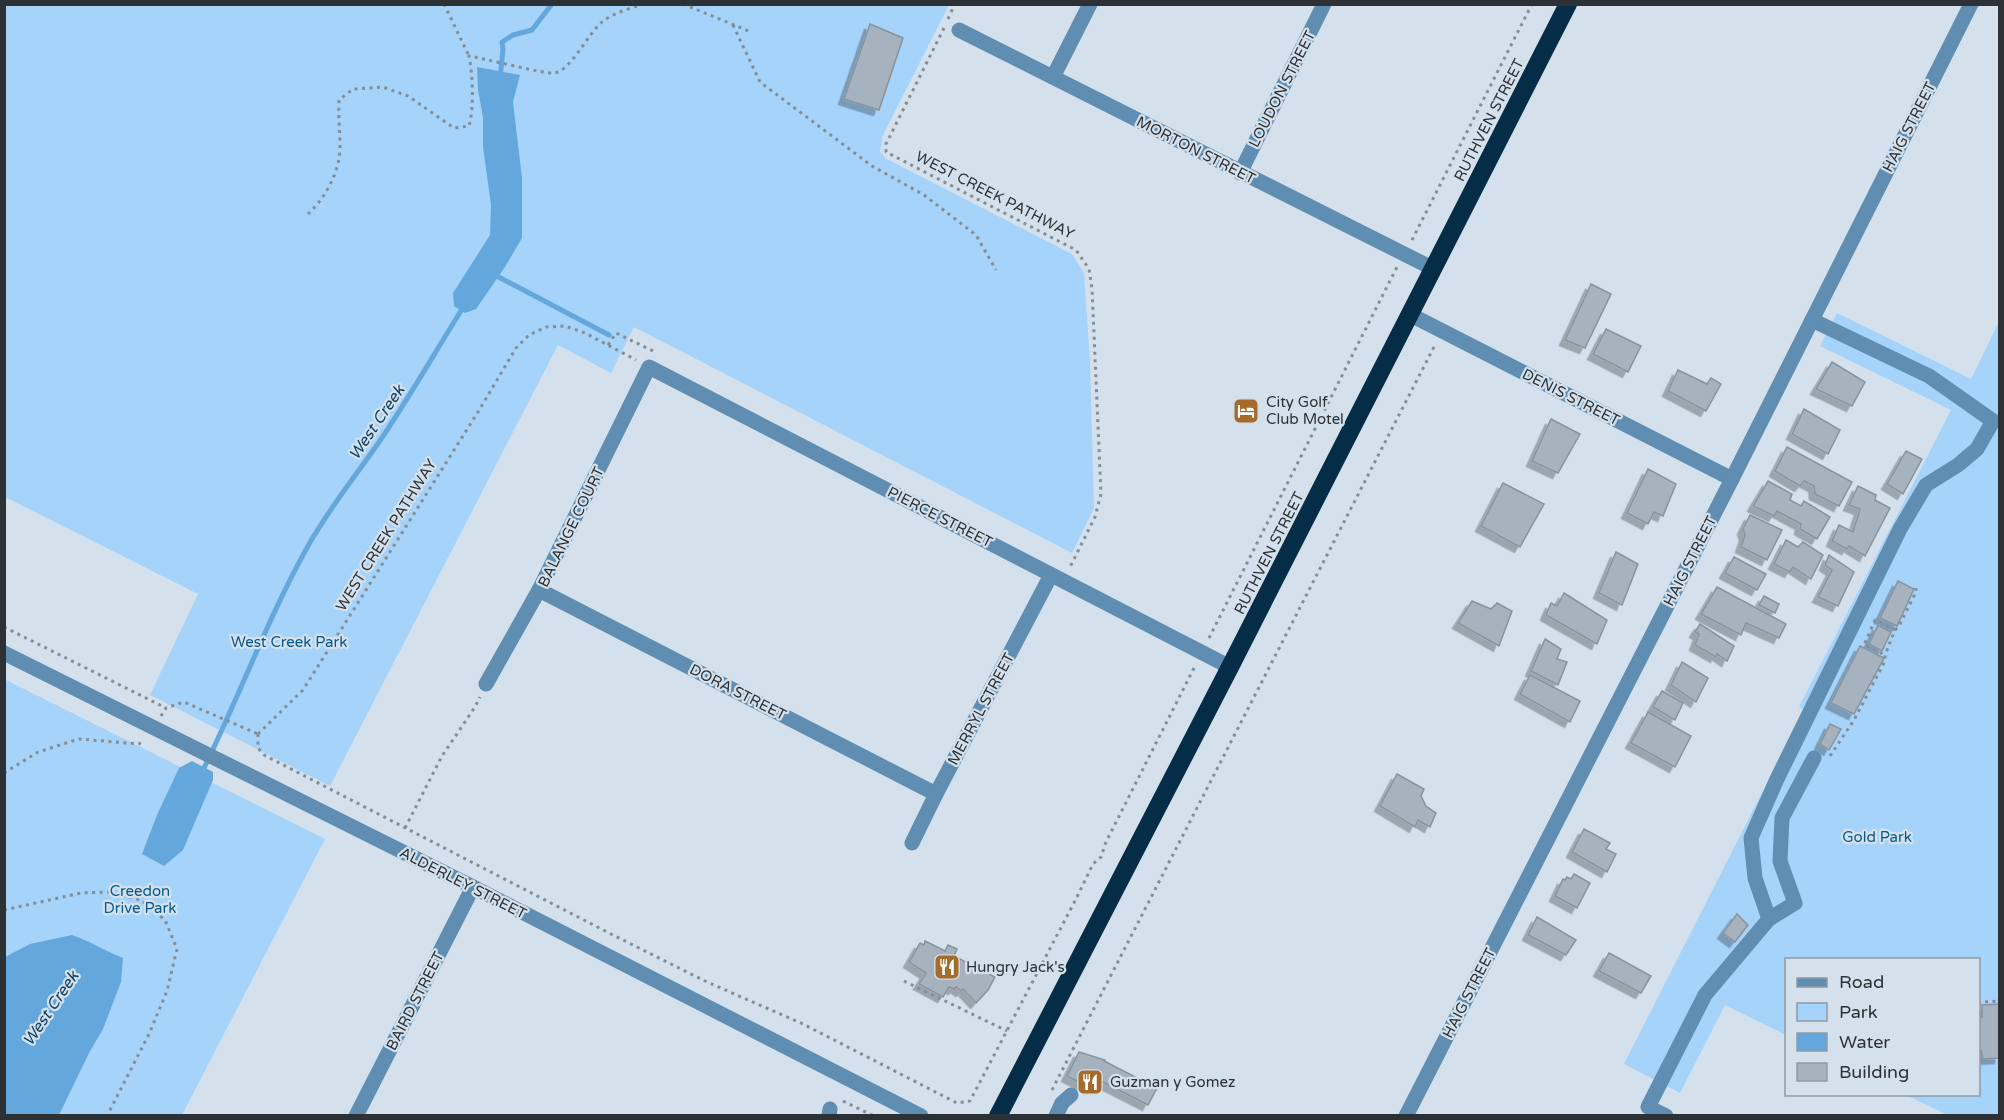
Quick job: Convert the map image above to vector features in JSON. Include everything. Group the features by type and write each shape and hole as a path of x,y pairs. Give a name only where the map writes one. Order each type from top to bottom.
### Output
{"highway":[{"name":"RUTHVEN STREET","path":"998,1116 1411,315 1568,4"}],"street":[{"path":"1053,77 1090,4"},
{"name":"LOUDON STREET","path":"1240,173 1324,4"},
{"name":"HAIG STREET","path":"1406,1116 1732,479 1971,4"},
{"name":"MORTON STREET","path":"959,30 1434,269"},
{"name":"DENIS STREET","path":"1411,315 1732,479"},
{"path":"1769,919 1755,878 1751,838 1777,779 1900,529 1926,484 1958,465 1977,449 1993,422 1929,376 1812,320"},
{"name":"PIERCE STREET","path":"649,367 1230,667"},
{"name":"BALANGE COURT","path":"486,684 539,591 649,367"},
{"name":"MERRYL STREET","path":"912,843 1051,575"},
{"name":"DORA STREET","path":"539,591 936,794"},
{"name":"ALDERLEY STREET","path":"4,653 473,887 921,1116"},
{"path":"1666,1116 1648,1107 1705,995 1769,919 1795,903 1779,861 1782,818 1814,758"},
{"name":"BAIRD STREET","path":"362,1114 473,887"},
{"path":"1056,1116 1062,1103 1071,1095"}],"path":[{"path":"308,214 321,202 335,173 340,149 337,120 339,100 353,89 382,87 408,96 454,128 469,126 472,114 472,69 469,56 444,4"},
{"path":"469,56 553,74 567,67 601,23 622,11 643,4"},
{"path":"683,4 750,32"},
{"name":"WEST CREEK PATHWAY","path":"955,4 885,144 886,152 1076,250 1089,269 1092,289 1101,494 1095,517 1071,566"},
{"path":"1416,234 1532,4"},
{"path":"733,25 760,82 872,166 924,195 976,235 996,270"},
{"path":"1210,636 1397,266"},
{"name":"WEST CREEK PATHWAY","path":"258,734 303,690 516,348 530,335 546,327 565,326 585,333 649,367"},
{"path":"1049,1096 1442,331"},
{"path":"608,345 616,333"},
{"path":"1814,758 1830,756 1854,720 1885,661 1884,655 1916,588"},
{"path":"1884,655 1864,645 1875,620 1895,630"},
{"path":"4,627 166,708"},
{"path":"4,773 38,752 79,739 139,744 154,729 166,708 184,702 258,734 258,748 264,755 695,976 802,1024 957,1103 970,1101 1084,880 1093,864 1101,857 1106,842 1202,653"},
{"path":"405,828 442,756 475,707 486,684"},
{"path":"4,910 81,892 108,892 141,900 165,920 177,949 167,991 149,1034 107,1116"},
{"path":"904,981 1007,1031"},
{"path":"1980,1003 2000,1000"},
{"path":"833,1108 874,1116"}],"green space":[{"name":"West Creek Park","path":"4,5 949,5 883,135 880,151 885,158 1072,254 1084,273 1090,362 1094,508 1072,553 634,327 611,373 558,345 330,786 150,695 198,594 5,497"},
{"name":"Gold Park","path":"1837,313 1971,379 1999,322 1999,1115 1948,1115 1908,1096 1980,1096 1980,958 1785,958 1785,1035 1725,1005 1680,1093 1624,1064 1804,710 1799,707 1951,410 1820,346"},
{"name":"Creedon Drive Park","path":"4,679 325,839 182,1115 5,1115"}],"water":[{"path":"477,67 520,75 513,102 522,178 522,238 476,309 465,313 454,306 453,293 490,235 491,205 483,147 483,117"},
{"path":"192,761 213,772 213,780 183,850 164,866 142,854 179,768"},
{"path":"72,935 123,958 121,982 103,1029 59,1115 5,1115 5,957 30,944"}],"building":[{"path":"870,24 903,38 879,110 844,99"},
{"path":"1591,284 1611,294 1585,348 1565,340"},
{"path":"1606,329 1641,346 1628,372 1593,354"},
{"path":"1832,362 1865,382 1852,406 1816,389"},
{"path":"1678,370 1707,384 1711,378 1721,384 1706,411 1668,391"},
{"path":"1804,409 1840,430 1828,454 1792,434"},
{"path":"1551,419 1580,434 1558,473 1532,461"},
{"path":"1787,447 1852,482 1839,506 1815,494 1814,486 1804,481 1800,486 1775,471"},
{"path":"1906,451 1922,459 1903,494 1887,484"},
{"path":"1648,469 1676,484 1663,516 1654,512 1648,524 1627,513"},
{"path":"1768,481 1792,494 1790,500 1801,506 1804,501 1830,517 1817,539 1800,529 1801,524 1777,511 1774,516 1753,506"},
{"path":"1503,483 1544,504 1520,547 1481,526"},
{"path":"1858,486 1876,495 1875,500 1890,508 1865,556 1849,546 1847,549 1832,541 1839,525 1853,532 1860,509 1849,505"},
{"path":"1750,515 1782,530 1767,560 1741,547 1745,535 1743,529"},
{"path":"1786,540 1798,547 1803,542 1823,555 1811,579 1793,567 1790,572 1774,564"},
{"path":"1616,552 1638,564 1622,605 1599,593"},
{"path":"1829,555 1854,572 1838,606 1818,597 1832,570 1825,565"},
{"path":"1734,557 1766,574 1757,590 1725,573"},
{"path":"1898,581 1914,589 1897,626 1880,618"},
{"path":"1717,587 1786,624 1779,638 1746,623 1741,635 1701,614"},
{"path":"1564,593 1607,620 1597,644 1546,615 1551,603 1557,606"},
{"path":"1764,596 1779,604 1775,613 1759,605"},
{"path":"1472,601 1491,609 1497,603 1512,611 1499,646 1458,623"},
{"path":"1700,624 1734,646 1727,661 1695,645 1699,634 1695,632"},
{"path":"1878,625 1891,632 1882,651 1869,644"},
{"path":"1545,639 1561,649 1557,659 1567,662 1558,685 1531,671"},
{"path":"1860,646 1884,658 1854,714 1831,703"},
{"path":"1682,662 1708,678 1696,702 1671,685"},
{"path":"1530,675 1580,701 1570,722 1520,694"},
{"path":"1662,691 1683,703 1675,720 1653,707"},
{"path":"1648,712 1691,736 1675,767 1631,743"},
{"path":"1830,724 1841,729 1829,750 1820,744"},
{"path":"1397,774 1424,789 1421,796 1426,806 1436,813 1430,827 1418,820 1415,827 1380,806"},
{"path":"1584,829 1610,843 1606,849 1616,854 1607,872 1572,852"},
{"path":"1574,874 1590,883 1577,908 1555,896 1563,879 1567,877 1571,879"},
{"path":"1737,914 1748,925 1735,942 1723,933"},
{"path":"1537,917 1576,940 1566,955 1528,935"},
{"name":"Hungry Jack's","path":"925,941 945,951 948,945 957,949 954,956 995,977 988,990 976,1003 963,989 961,991 956,987 954,989 949,987 943,997 919,984 926,973 909,962 920,943 924,945"},
{"path":"1609,953 1651,976 1641,993 1599,971"},
{"path":"2000,1004 2000,1058 1983,1059 1980,1050 1982,1005"},
{"path":"1079,1052 1105,1060 1157,1088 1148,1105 1095,1078 1090,1088 1067,1076"}],"waterway":[{"name":"West Creek","path":"500,78 502,42 513,35 532,30 552,4"},
{"path":"491,273 609,335"},
{"name":"West Creek","path":"202,772 279,602 308,546 411,393 464,306"}],"place":[{"name":"City Golf Club Motel","path":"1246,411"},
{"name":"Hungry Jack's","path":"947,967"},
{"name":"Guzman y Gomez","path":"1090,1082"}]}
